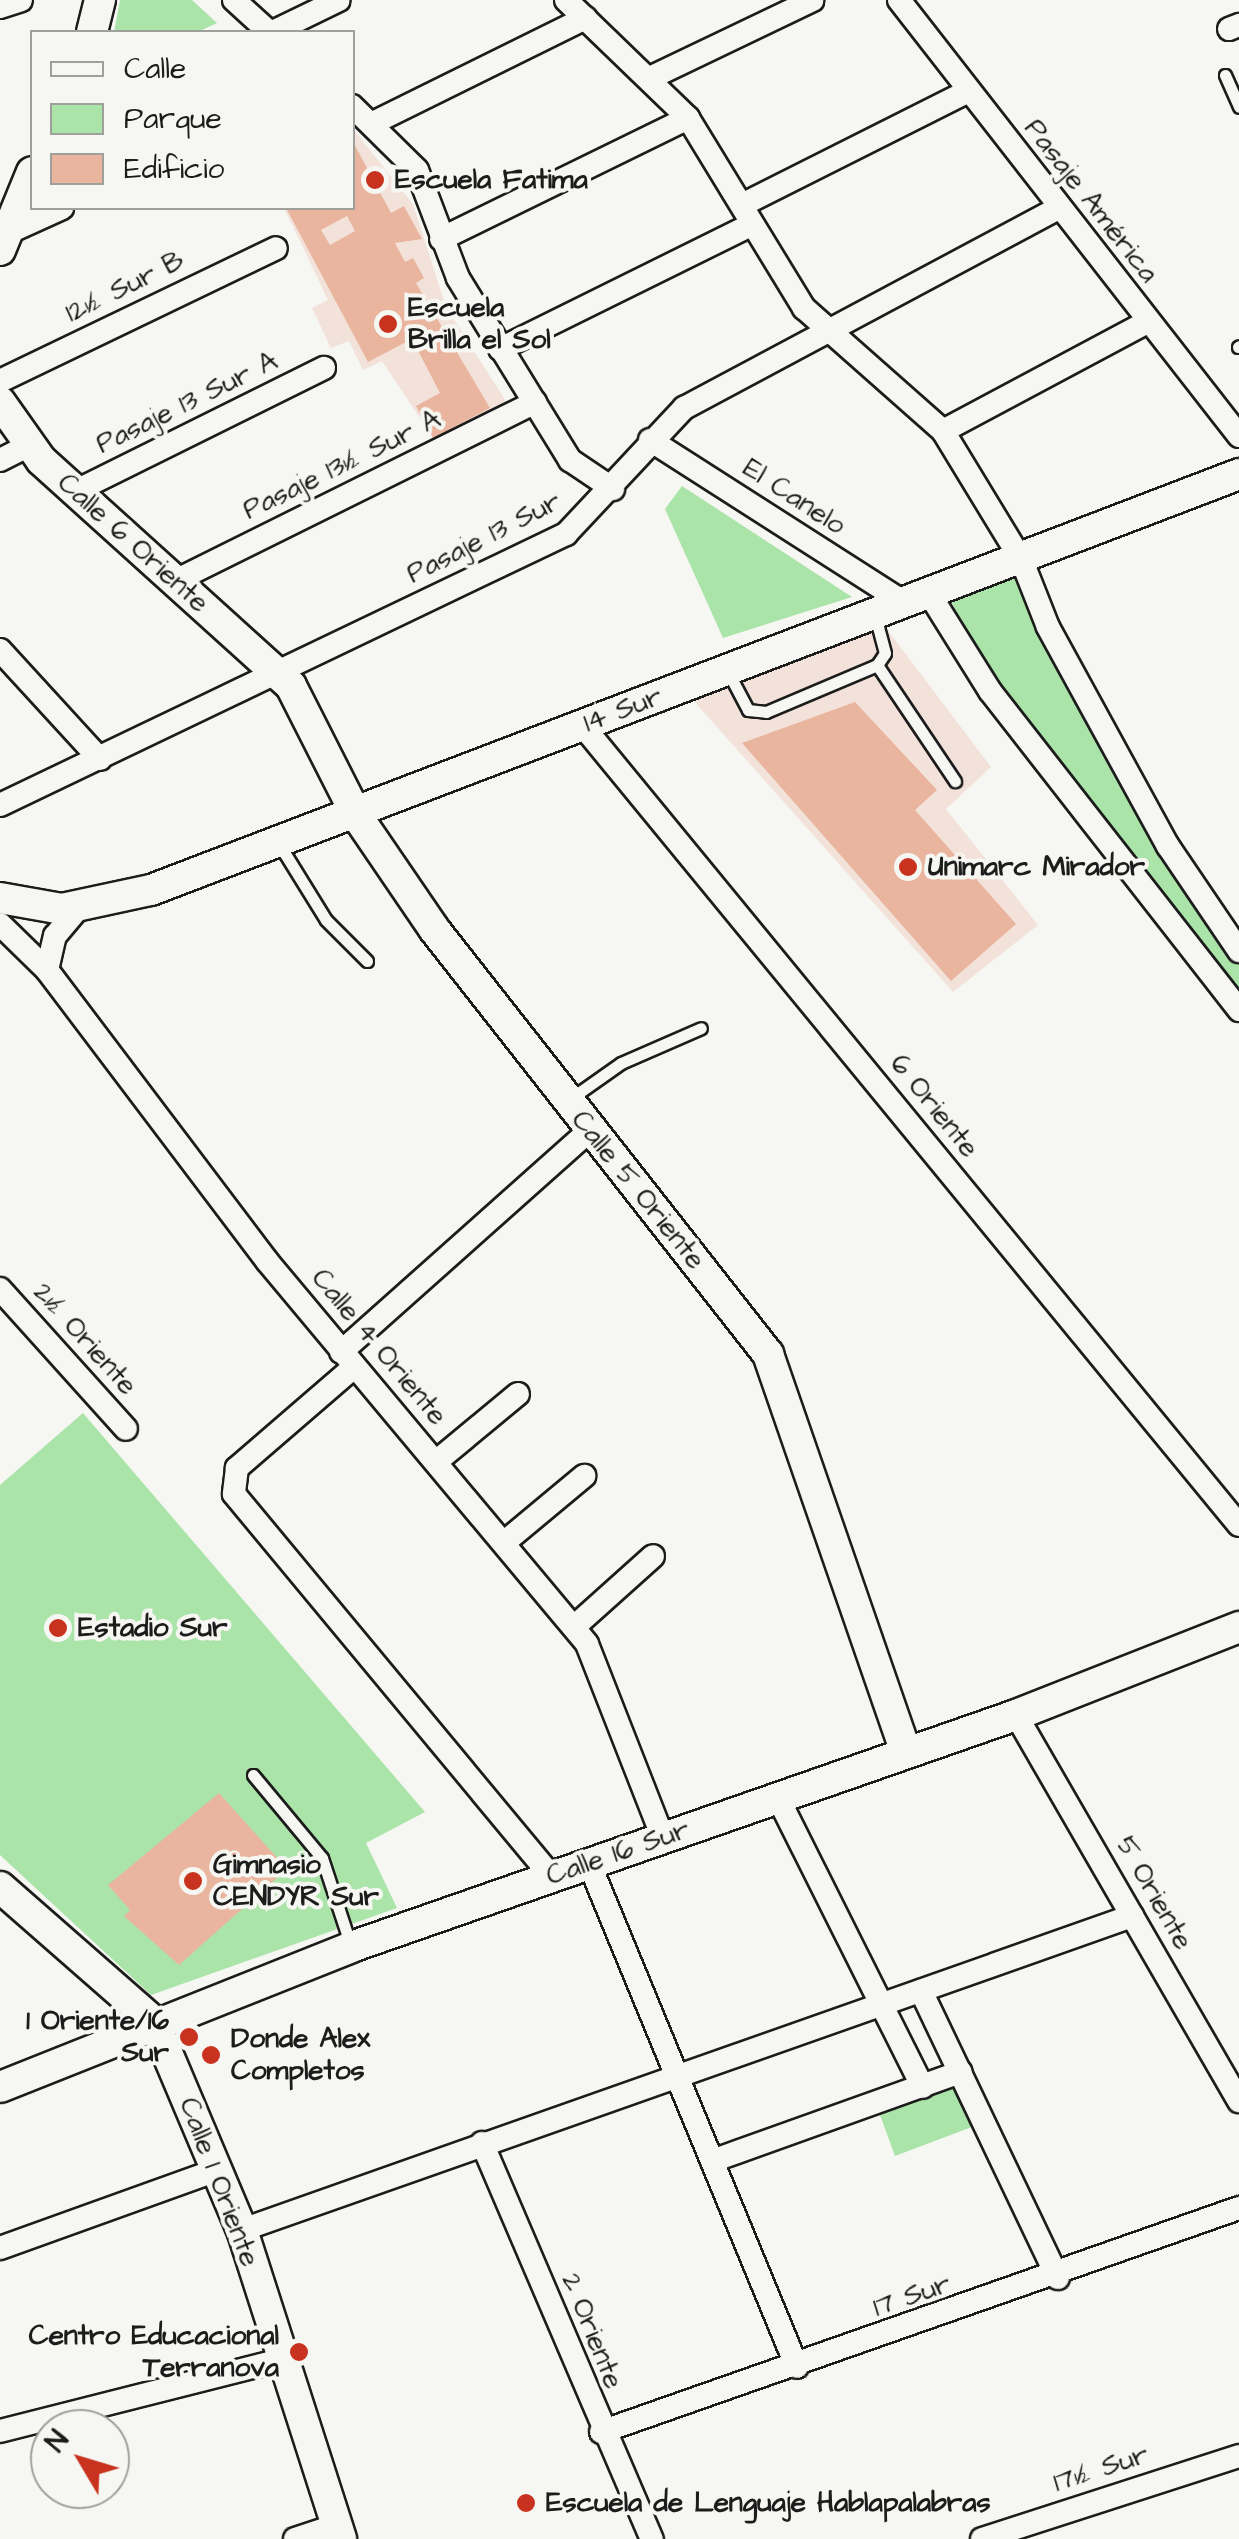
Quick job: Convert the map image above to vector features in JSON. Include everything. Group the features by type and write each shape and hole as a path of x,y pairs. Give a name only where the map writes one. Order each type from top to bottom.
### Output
{"main road":[{"path":"92,30 100,0"},
{"path":"3,242 30,177"},
{"name":"Calle 6 Oriente","path":"0,402 28,446 278,674"},
{"name":"14 Sur","path":"0,898 79,907 280,844 582,725 1022,561 1239,474"},
{"name":"Calle 5 Oriente","path":"278,674 312,716 358,816 567,1101 778,1371 906,1753"},
{"name":"Calle 16 Sur","path":"0,2086 351,1947 1016,1715 1239,1627"},
{"name":"Calle 1 Oriente","path":"0,1886 154,2022 242,2230 280,2360 339,2532"}],"street":[{"path":"0,7 21,0"},
{"path":"234,0 269,30"},
{"path":"275,30 339,0"},
{"path":"566,0 652,77 688,118 783,282 826,328 943,431 1022,561 1048,627 1168,846 1239,951"},
{"path":"652,77 813,0"},
{"name":"Pasaje América","path":"899,0 1239,436"},
{"path":"373,122 585,18"},
{"path":"500,349 969,92"},
{"path":"355,108 417,170 442,239 500,349 570,460 613,489"},
{"path":"442,239 688,118"},
{"name":"Pasaje 13 Sur","path":"0,806 566,534 613,489 650,440 698,399 1059,208"},
{"path":"3,242 59,210"},
{"name":"12½ Sur B","path":"0,381 276,248"},
{"path":"943,431 1147,322"},
{"name":"Pasaje 13 Sur A","path":"76,491 324,368"},
{"name":"Pasaje 13½ Sur A","path":"175,581 535,402"},
{"name":"El Canelo","path":"650,440 918,600"},
{"path":"0,460 28,446"},
{"path":"918,600 1239,1010"},
{"path":"0,650 100,759"},
{"name":"6 Oriente","path":"582,725 1239,1525"},
{"path":"47,970 55,936 79,907"},
{"name":"Calle 4 Oriente","path":"0,924 47,970 348,1360 506,1541 574,1627 663,1838"},
{"path":"550,1876 234,1494 242,1463 590,1130"},
{"name":"2½ Oriente","path":"0,1289 126,1429"},
{"path":"437,1461 518,1394"},
{"path":"506,1541 584,1476"},
{"path":"574,1627 654,1556"},
{"name":"5 Oriente","path":"1016,1715 1239,2101"},
{"path":"778,1798 922,2087"},
{"path":"589,1864 796,2367"},
{"path":"242,2230 1132,1916"},
{"path":"920,1991 1058,2278"},
{"path":"712,2161 962,2072"},
{"name":"2 Oriente","path":"482,2143 601,2432 652,2539"},
{"path":"0,2248 217,2170"},
{"name":"17 Sur","path":"601,2432 1058,2278 1239,2208"},
{"path":"0,2431 280,2360"},
{"name":"17½ Sur","path":"982,2539 1239,2456"},
{"path":"295,2539 339,2532"}],"lane":[{"path":"1225,76 1239,107"},
{"path":"728,671 759,713 876,665 885,652 875,616"},
{"path":"876,665 956,781"},
{"path":"280,844 326,920 367,961"},
{"path":"567,1101 621,1063 701,1028"},
{"path":"253,1775 322,1858 351,1947"}],"shaded area":[{"name":"Escuela Brilla el Sol","path":"355,132 413,204 446,307 509,406 436,442 382,361 363,370 349,341 331,348 312,308 328,300 285,210 355,210"},
{"path":"883,624 991,767 946,809 1038,925 953,992 693,700"}],"green space":[{"path":"120,0 192,0 217,23 202,30 114,30"},
{"path":"682,486 852,597 723,638 665,509"},
{"path":"1016,570 1239,958 1239,994 995,689 948,595"},
{"path":"83,1413 425,1812 366,1843 397,1908 151,1995 0,1855 0,1485"},
{"path":"961,2072 985,2122 895,2156 876,2104"}],"building":[{"name":"Escuela Brilla el Sol","path":"355,146 391,213 404,206 422,239 395,243 405,262 413,258 424,278 416,283 490,408 433,438 416,406 440,393 412,339 368,362 287,210 355,210","holes":["347,216 355,231 330,245 321,230"]},
{"name":"Unimarc Mirador","path":"855,702 937,790 915,810 1016,924 951,981 742,743"},
{"name":"Gimnasio CENDYR Sur","path":"219,1793 280,1861 271,1869 278,1877 179,1965 124,1916 130,1910 108,1885"}],"place":[{"name":"Escuela Fatima","path":"375,180"},
{"name":"Escuela Brilla el Sol","path":"388,324"},
{"name":"Unimarc Mirador","path":"908,867"},
{"name":"Estadio Sur","path":"58,1628"},
{"name":"Gimnasio CENDYR Sur","path":"193,1881"},
{"name":"1 Oriente/16 Sur","path":"189,2037"},
{"name":"Donde Alex Completos","path":"211,2055"},
{"name":"Centro Educacional Terranova","path":"299,2352"},
{"name":"Escuela de Lenguaje Hablapalabras","path":"526,2503"}]}
